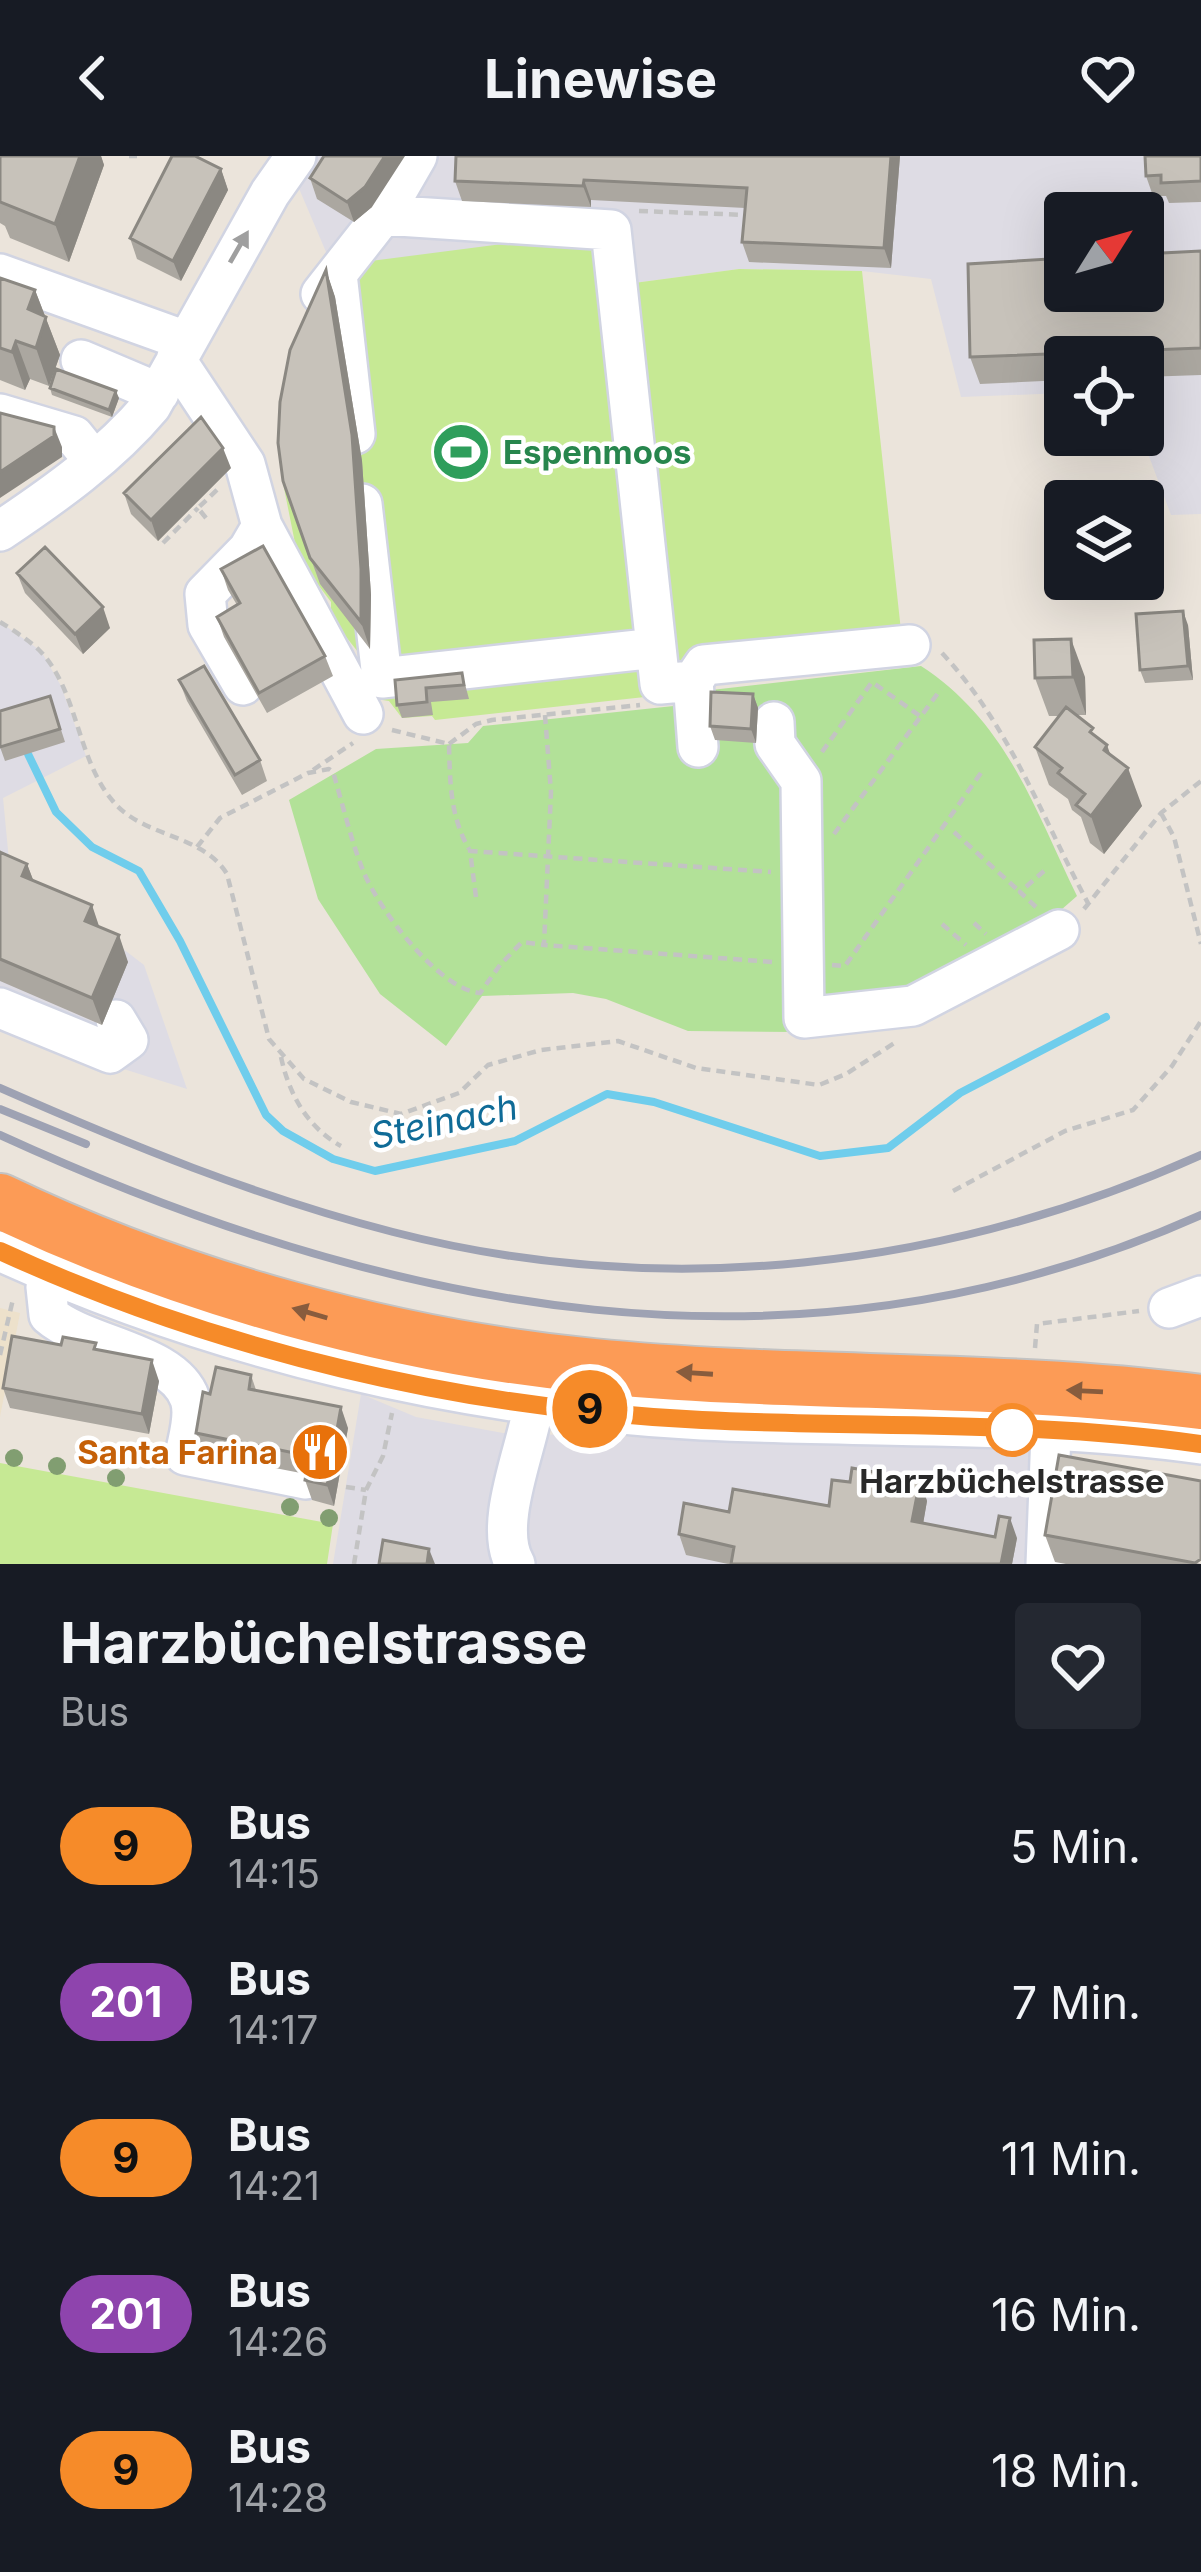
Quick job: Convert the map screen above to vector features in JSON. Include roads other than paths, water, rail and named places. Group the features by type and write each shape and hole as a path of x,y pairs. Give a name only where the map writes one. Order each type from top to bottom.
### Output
{"highway":[{"path":"0,1201 203,1282 326,1318 452,1346 592,1366 1109,1392 1201,1402"}],"street":[{"path":"0,532 133,427 296,156"},
{"path":"309,319 417,156"},
{"path":"382,215 611,230 660,684 694,690"},
{"path":"0,274 174,365 244,464 262,526 370,728"},
{"path":"337,274 382,678 656,648"},
{"path":"88,371 174,365"},
{"path":"0,414 74,436 94,461"},
{"path":"242,685 208,625 205,594 248,550 262,526"},
{"path":"698,747 694,690 704,665 921,644"},
{"path":"774,722 775,744 801,781 806,873 804,1018 914,1006 1065,918"},
{"path":"0,1008 110,1052 128,1040 116,1020"},
{"path":"0,1251 251,1343 394,1379 534,1403 698,1420 1130,1436 1201,1444"},
{"path":"52,1273 46,1287 49,1316 68,1331 168,1369 190,1398 192,1419 184,1455 306,1478"},
{"path":"515,1564 507,1550 508,1462 534,1403"},
{"path":"1046,1564 1052,1433"}],"waterway":[{"name":"Steinach","path":"28,754 56,812 92,847 139,871 180,941 266,1115 283,1131 333,1159 375,1171 515,1141 607,1094 654,1102 820,1156 888,1148 960,1093 1106,1017"}],"railway":[{"path":"0,1088 193,1168 342,1218 495,1253 598,1266 701,1268 803,1262 905,1248 1006,1225 1104,1194 1201,1155"},
{"path":"0,1109 86,1144"},
{"path":"0,1135 146,1197 294,1248 444,1286 594,1310 745,1316 897,1304 1049,1271 1201,1215"}],"place":[{"name":"Espenmoos","path":"461,452"},
{"name":"Harzbüchelstrasse","path":"1012,1430"},
{"name":"Santa Farina","path":"320,1452"}]}
